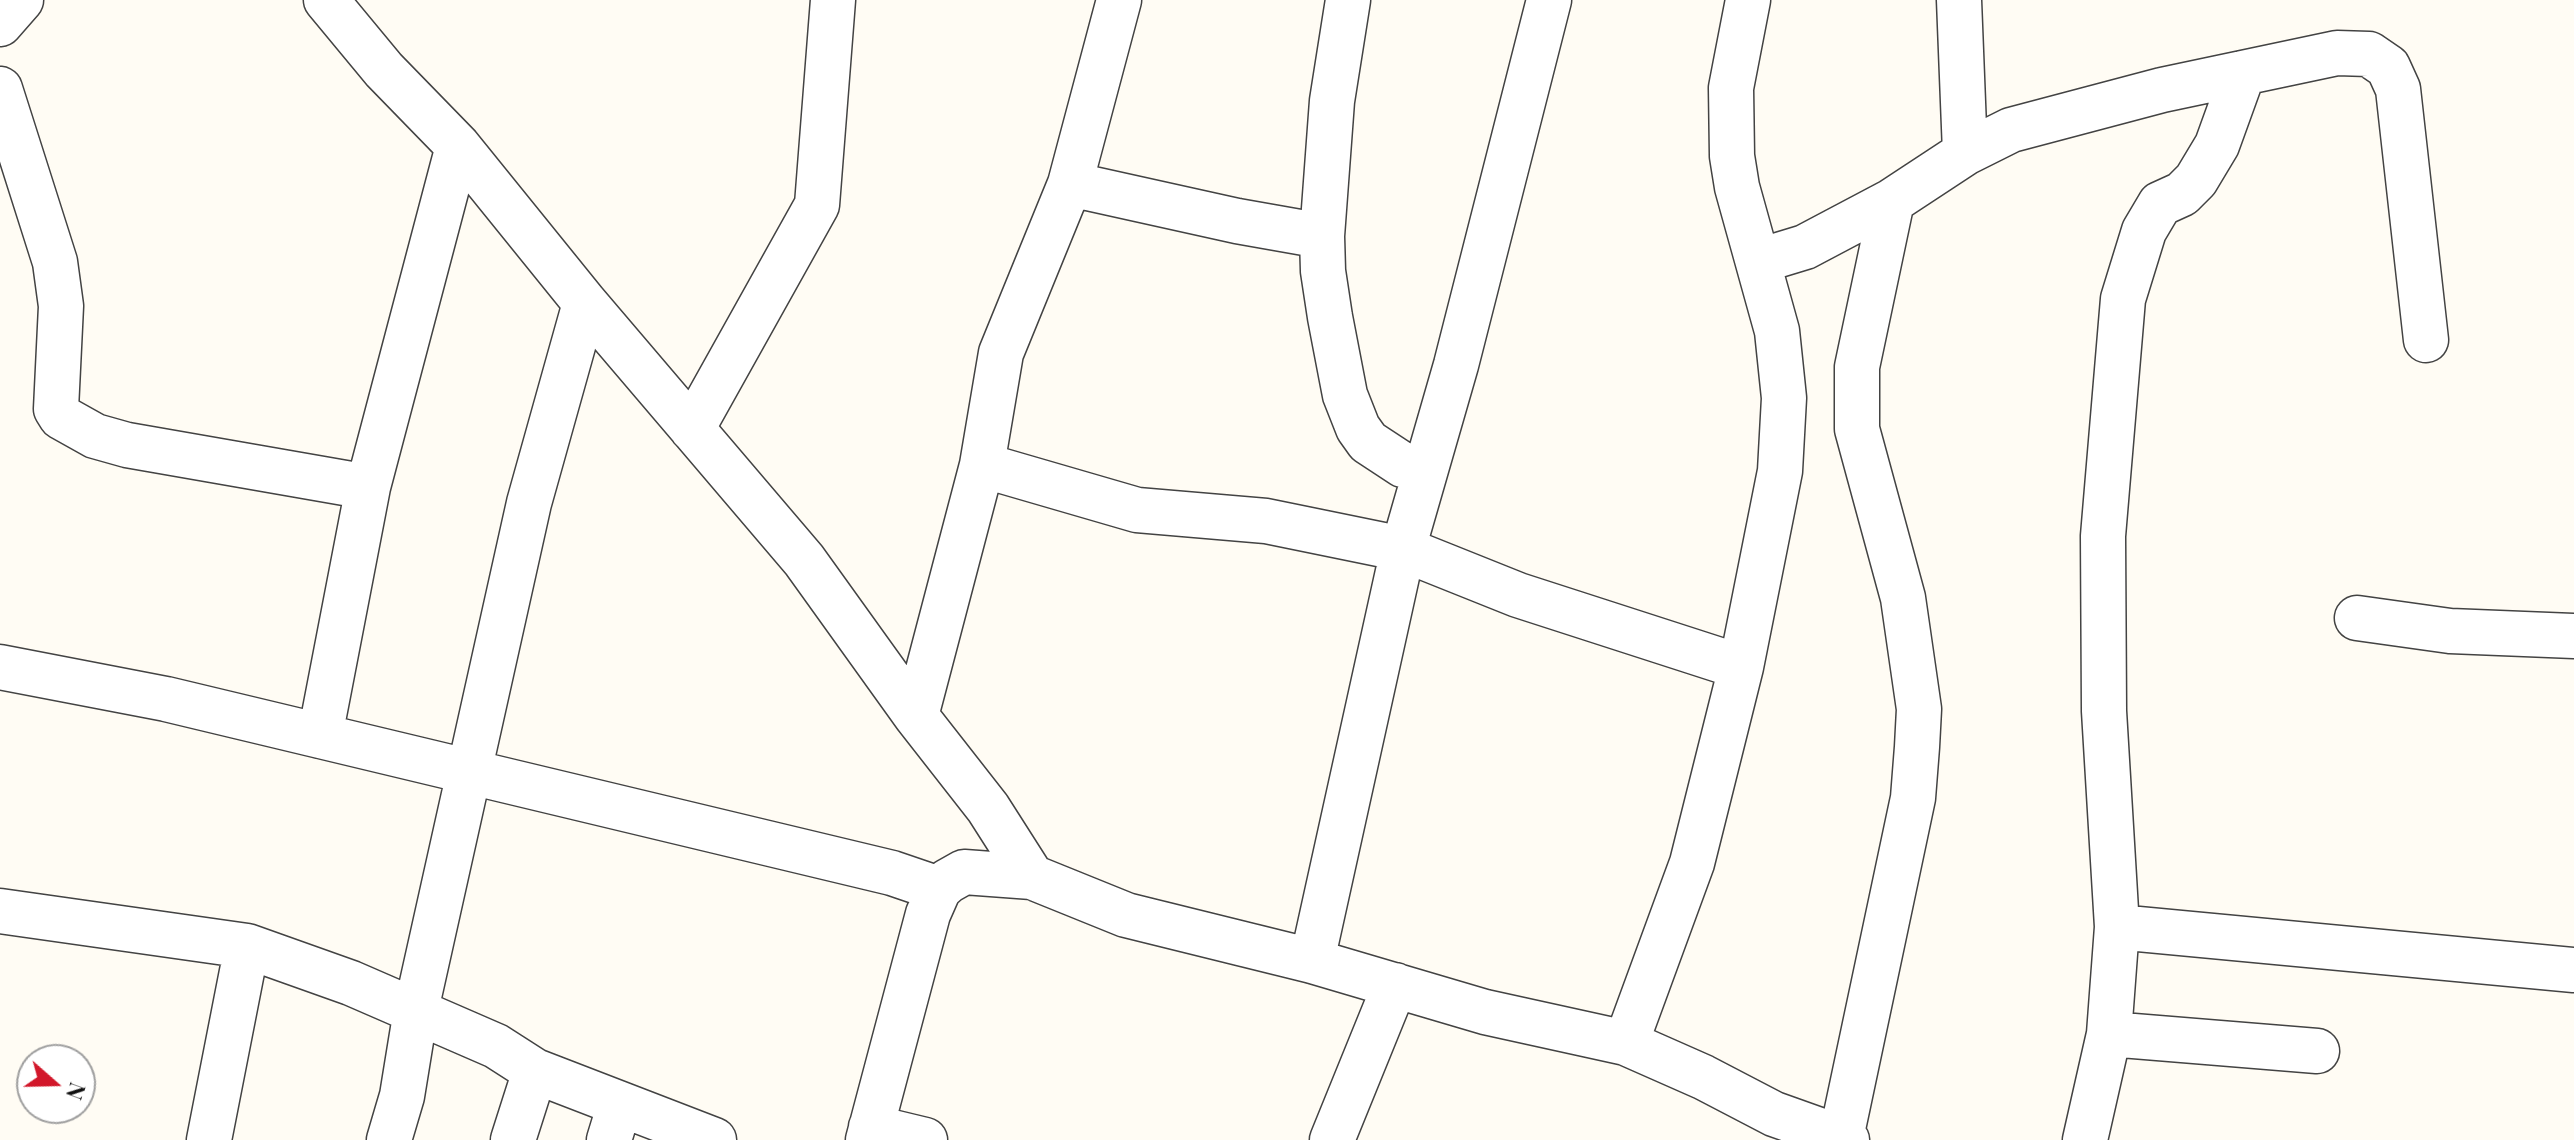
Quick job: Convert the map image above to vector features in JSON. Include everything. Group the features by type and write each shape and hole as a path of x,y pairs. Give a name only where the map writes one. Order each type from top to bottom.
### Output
{"street":[{"path":"0,24 21,0"},
{"path":"326,0 384,70 458,146 585,303 804,560 916,716 988,808 1032,877"},
{"path":"692,429 817,205 833,0"},
{"path":"916,716 982,465 1001,353 1070,184 1119,0"},
{"path":"1348,0 1332,101 1322,236 1323,271 1330,317 1345,395 1358,428 1368,442 1403,465 1425,471"},
{"path":"1312,961 1403,549 1460,350 1549,0"},
{"path":"1626,1043 1692,863 1741,667 1780,471 1784,398 1777,331 1737,187 1732,156 1731,88 1748,0"},
{"path":"1959,0 1965,153"},
{"path":"1759,261 1805,247 1892,201 1965,153 2011,130 2162,90 2337,53 2369,54 2388,67 2398,89 2426,340"},
{"path":"2085,1140 2109,1034 2117,927 2104,711 2103,536 2123,299 2144,231 2160,204 2182,194 2196,180 2217,145 2243,73"},
{"path":"0,89 55,262 61,306 56,409 61,417 95,436 127,445 368,487"},
{"path":"320,736 368,487 458,146"},
{"path":"1070,184 1237,221 1322,236"},
{"path":"925,1140 870,1134 928,914 939,889 964,872 1032,877 1126,915 1312,961 1485,1012 1626,1043 1703,1077 1771,1127 1844,1139 1913,798 1919,709 1903,598 1857,429 1857,367 1892,201"},
{"path":"389,1140 402,1096 416,1010 529,503 585,303"},
{"path":"982,465 1137,510 1266,521 1403,549 1518,595 1741,667"},
{"path":"2357,618 2450,631 2574,636"},
{"path":"0,667 166,699 892,873 939,889"},
{"path":"0,911 247,946 351,983 496,1046 614,1122 714,1140"},
{"path":"2117,927 2574,970"},
{"path":"209,1140 247,946"},
{"path":"1332,1140 1395,985"},
{"path":"2109,1034 2317,1051"},
{"path":"513,1140 535,1071"}]}
